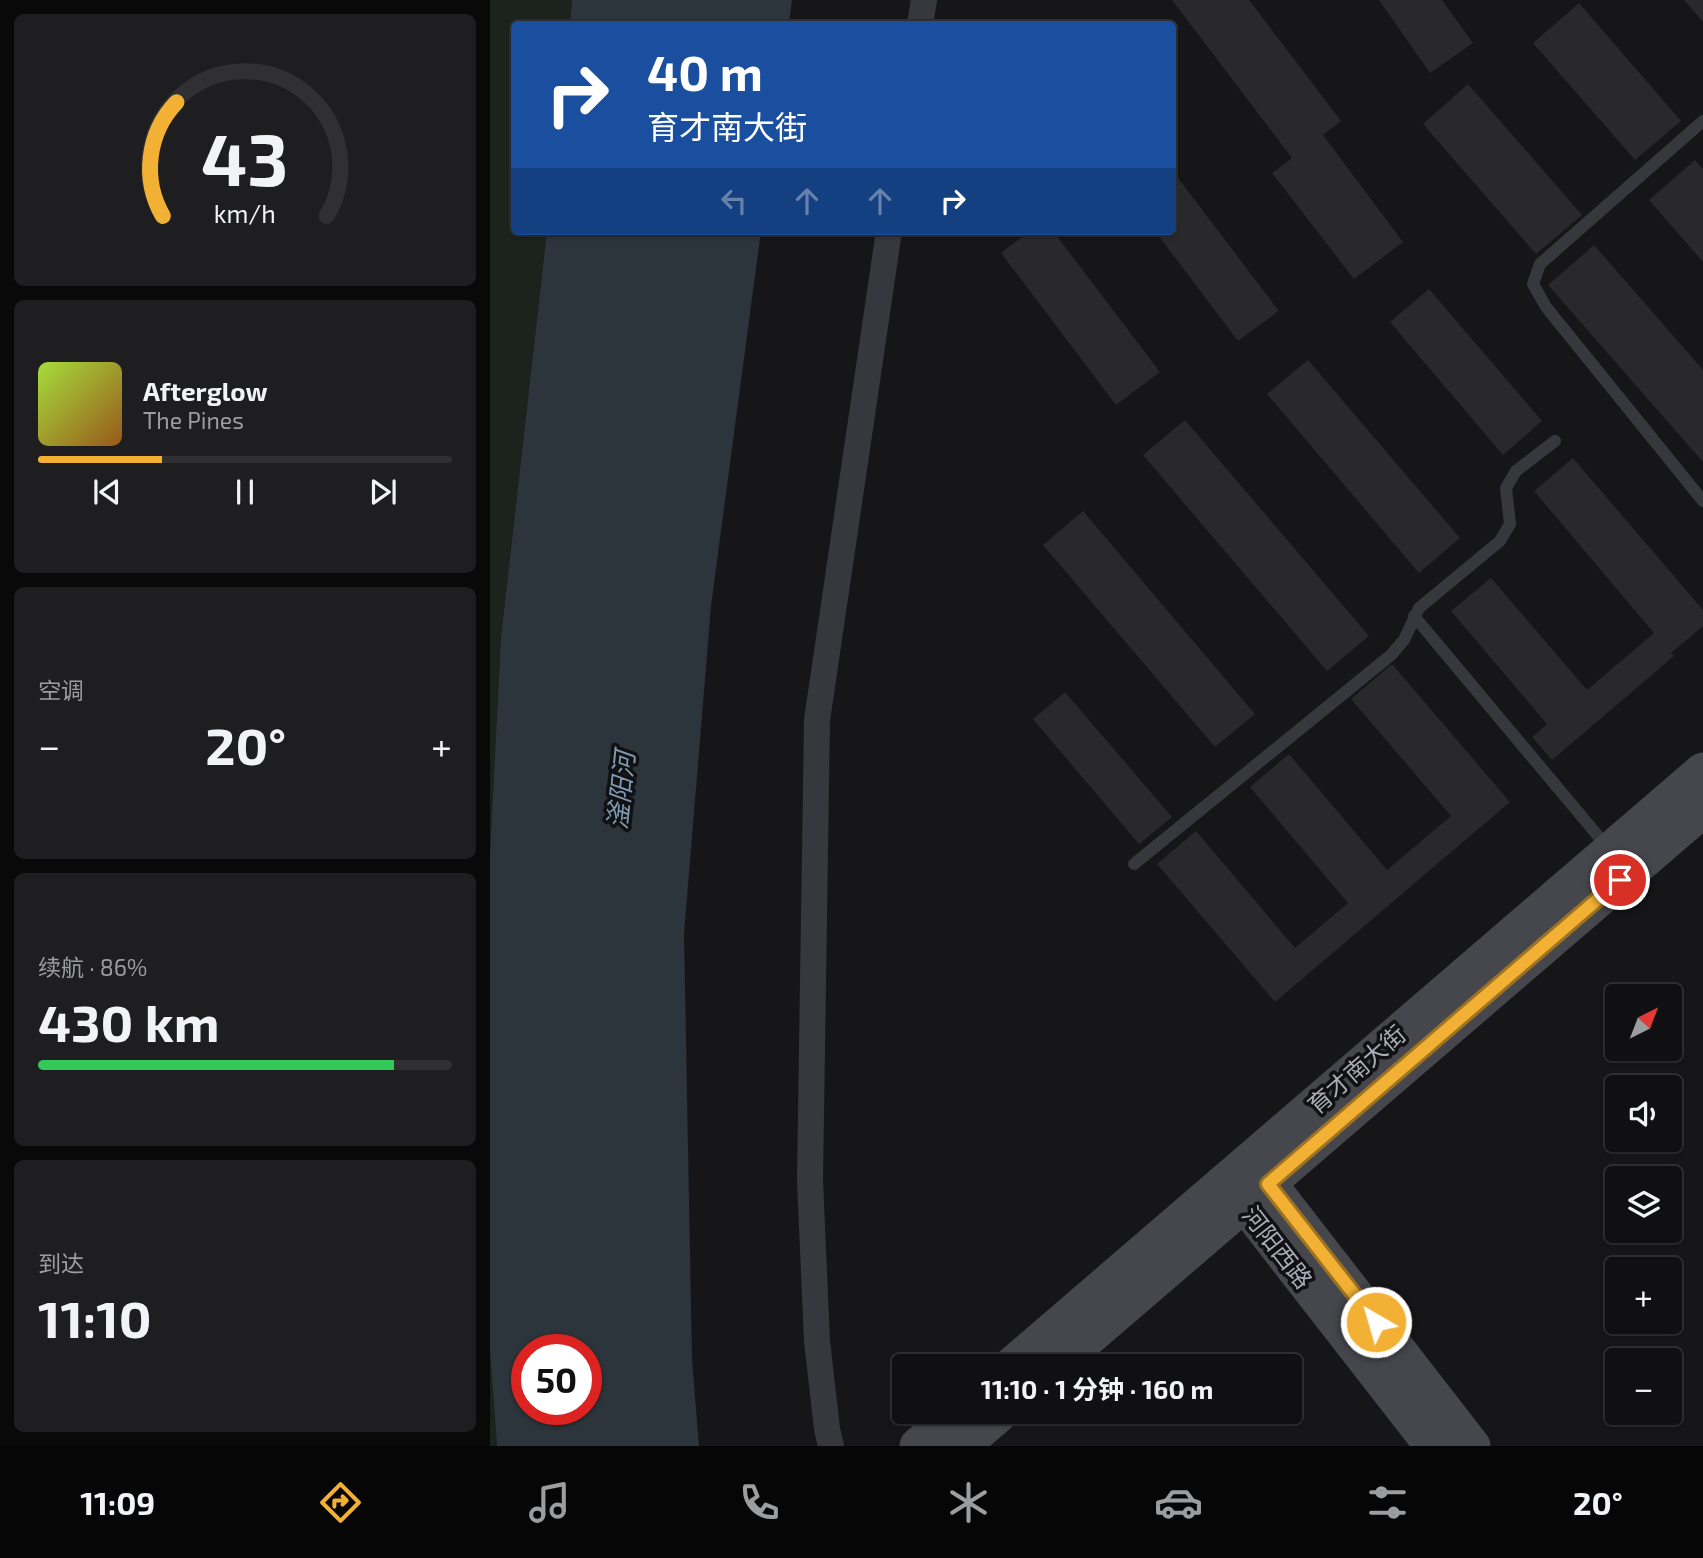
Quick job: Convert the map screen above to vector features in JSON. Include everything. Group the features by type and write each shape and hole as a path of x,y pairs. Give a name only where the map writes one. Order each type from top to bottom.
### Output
{"main road":[{"name":"育才南大街","path":"1068,1354 1247,1182 1610,850 1703,771"},
{"name":"育才南大街","path":"1027,1354 1247,1182 1703,809"},
{"name":"河阳西路","path":"1247,1182 1433,1446"},
{"name":"河阳西路","path":"1247,1182 1472,1446"},
{"path":"918,1446 943,1424"},
{"path":"962,1446 987,1424"}],"street":[{"path":"920,21 923,0"},
{"path":"831,1446 817,1341 810,1181 817,720 889,235"}],"lane":[{"path":"1703,121 1540,264 1533,284 1546,307 1703,501"},
{"path":"1134,864 1391,655 1404,640 1419,608 1500,541 1510,524 1506,488 1516,471 1555,441"},
{"path":"1414,617 1610,850"}],"shaded area":[{"path":"490,0 572,0 570,21 511,21 511,235 547,235 501,637 490,854"},
{"path":"490,1351 497,1446 490,1446"}],"water":[{"path":"572,0 792,0 789,21 570,21"},
{"name":"滏阳河","path":"547,235 760,235 711,606 684,934 692,1360 699,1446 497,1446 490,1351 490,854 501,637"}],"building":[{"path":"1172,0 1249,0 1341,121 1323,135 1403,242 1354,279 1272,173 1292,158"},
{"path":"1379,0 1442,0 1473,43 1430,73"},
{"path":"1684,0 1703,0 1703,22"},
{"path":"1579,3 1681,121 1635,160 1533,43"},
{"path":"1468,84 1582,215 1536,254 1423,124"},
{"path":"1695,160 1703,169 1703,262 1649,200"},
{"path":"1176,175 1279,311 1238,341 1158,235 1176,235"},
{"path":"1025,235 1056,235 1160,372 1116,405 1001,253"},
{"path":"1594,245 1703,370 1703,462 1548,285"},
{"path":"1429,289 1542,421 1503,455 1390,322"},
{"path":"1308,360 1460,538 1419,573 1267,394"},
{"path":"1185,420 1369,636 1327,671 1143,455"},
{"path":"1573,458 1703,610 1703,626 1671,653 1674,656 1552,760 1532,737 1547,724 1451,611 1491,578 1587,690 1654,633 1534,491"},
{"path":"1083,511 1255,714 1215,747 1043,545"},
{"path":"1392,664 1510,802 1275,1002 1157,864 1196,831 1295,948 1348,903 1250,787 1289,754 1387,870 1451,816 1351,699"},
{"path":"1065,692 1172,817 1139,844 1033,719"}],"route":[{"path":"1376,1322 1268,1184 1620,880"}]}
